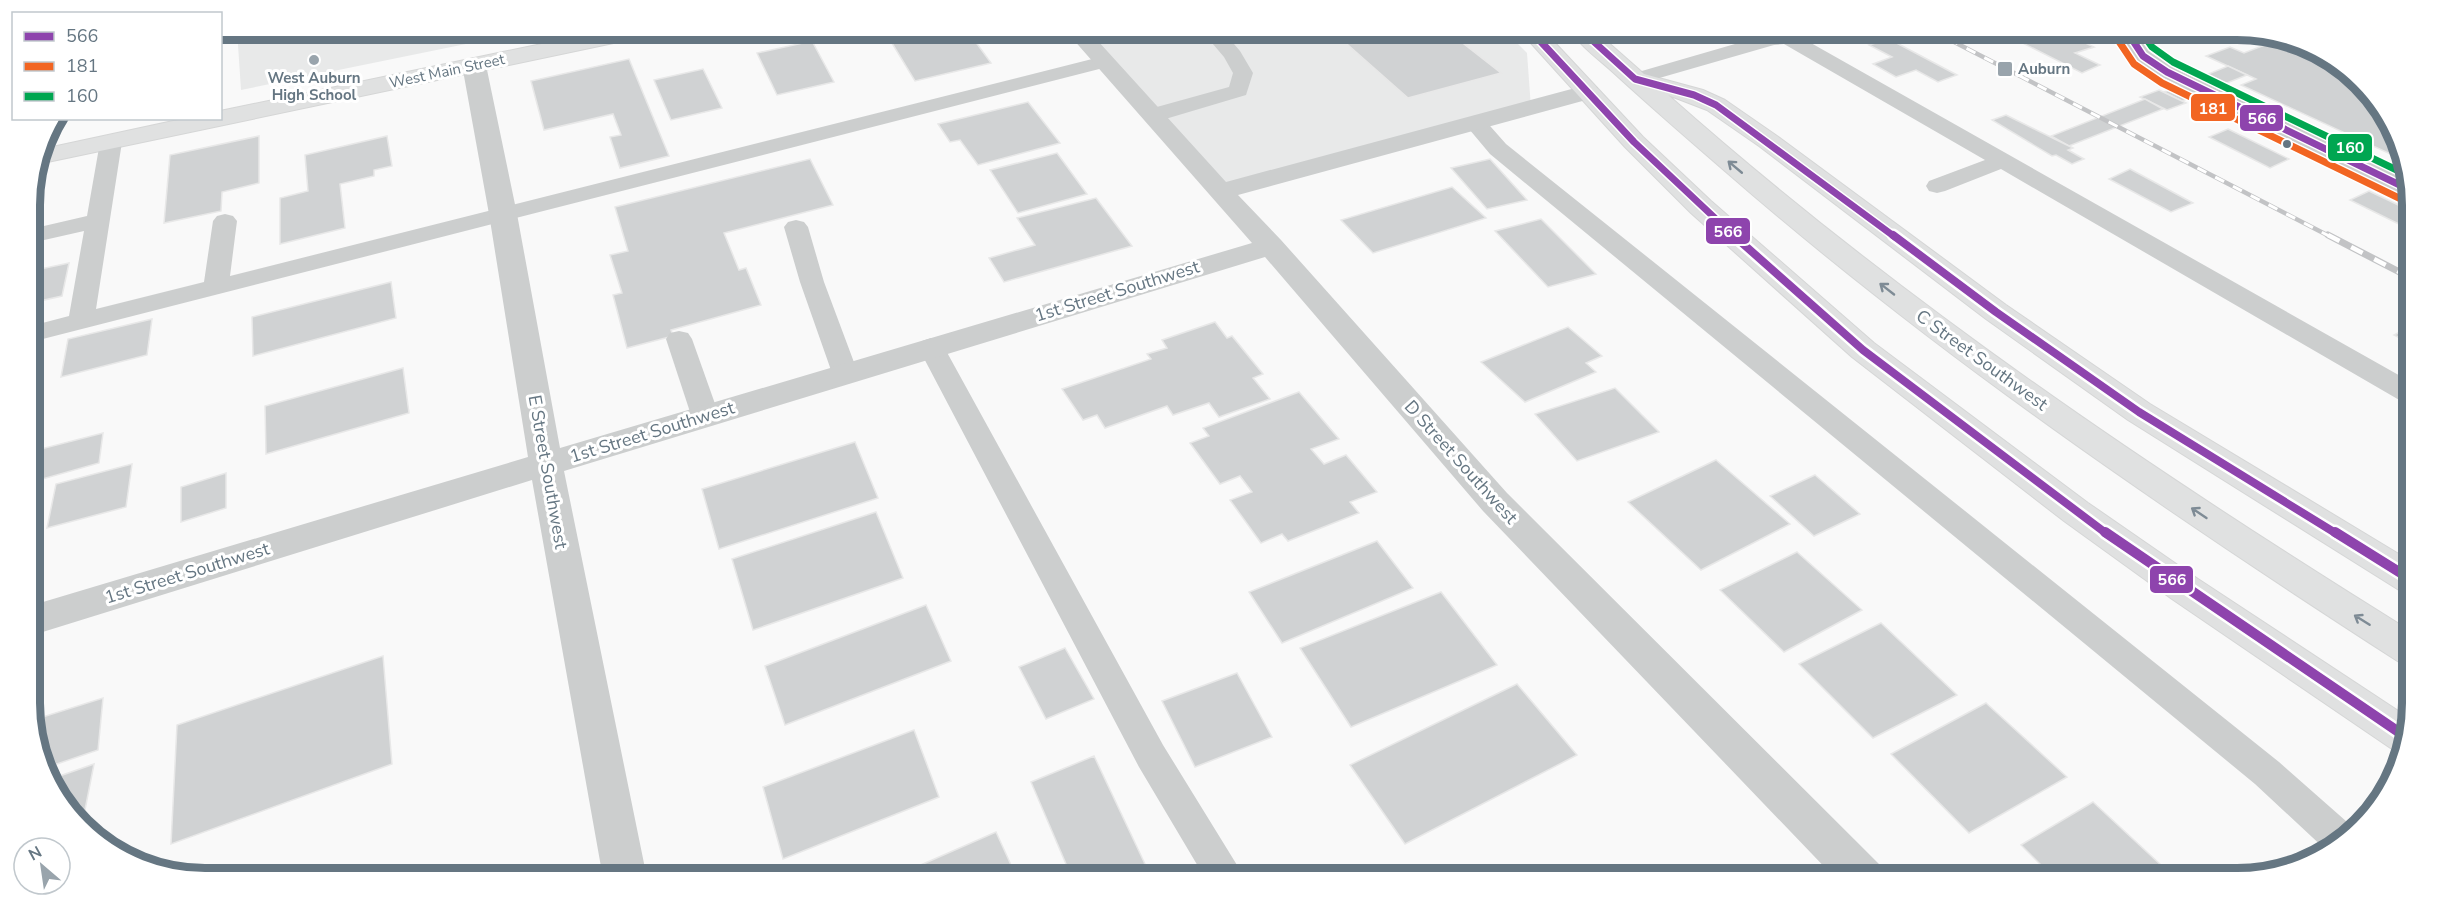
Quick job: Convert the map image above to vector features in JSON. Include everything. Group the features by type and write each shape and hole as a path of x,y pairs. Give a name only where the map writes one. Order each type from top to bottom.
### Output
{"main road":[{"path":"1540,40 1634,142 1701,207 1863,350 2076,512 2398,732"},
{"name":"C Street Southwest","path":"1592,40 1730,164 1952,340 2137,471 2314,590 2402,645"},
{"name":"West Main Street","path":"222,113 588,41"},
{"path":"1635,79 1694,95 1716,105 1787,155 1996,312 2139,412 2402,574"},
{"name":"West Main Street","path":"49,155 111,142 162,125 188,120"}],"street":[{"name":"D Street Southwest","path":"1085,41 1271,246 1495,502 1853,867"},
{"name":"E Street Southwest","path":"474,65 503,214 546,464 623,868"},
{"path":"1220,192 1588,92"},
{"name":"1st Street Southwest","path":"40,618 1271,246"}],"lane":[{"path":"1154,115 1239,91 1243,73 1233,55 1220,40"},
{"path":"1635,79 1769,40"},
{"path":"1792,40 2402,389"},
{"path":"2133,40 2143,56 2167,72 2400,185"},
{"path":"41,332 1104,62"},
{"path":"1475,123 1497,149 2258,766 2335,835"},
{"path":"81,322 111,142"},
{"path":"1937,186 2004,160"},
{"path":"41,234 98,221"},
{"path":"216,287 225,221"},
{"path":"796,227 812,282 845,373"},
{"path":"679,339 705,416"},
{"path":"931,347 1151,756 1220,868"}],"shaded area":[{"path":"1514,40 1527,53 1531,108 1220,192 1085,41"},
{"name":"West Auburn High School","path":"238,41 482,41 241,90"}],"building":[{"path":"1343,40 1459,40 1501,73 1408,98"},
{"path":"1891,40 1957,75 1938,82 1916,70 1896,77 1873,64 1892,57 1869,45"},
{"path":"2017,40 2080,40 2094,47 2075,53 2100,65 2082,73"},
{"path":"812,41 834,82 777,95 757,53"},
{"path":"890,41 975,41 991,63 915,81"},
{"path":"2268,44 2279,46 2319,63 2337,75 2367,105 2379,123 2393,155 2241,85 2256,79 2206,56 2230,47 2244,53"},
{"path":"629,59 669,156 620,168 610,137 621,135 613,114 544,130 531,81"},
{"path":"2228,66 2247,75 2182,101 2164,92"},
{"path":"703,69 722,108 671,120 654,80"},
{"path":"2159,90 2186,103 2167,110 2140,97"},
{"path":"2145,99 2163,109 2069,146 2051,136"},
{"path":"1028,102 1060,143 978,165 960,140 950,142 938,124"},
{"path":"2006,115 2073,148 2068,150 2084,159 2072,164 2056,155 2052,156 1992,120"},
{"path":"2228,129 2289,159 2270,168 2209,137"},
{"path":"259,136 259,183 222,192 221,211 164,223 170,155"},
{"path":"387,136 392,166 374,170 374,176 340,184 345,228 280,244 280,198 308,191 305,155"},
{"path":"1057,153 1087,194 1018,213 990,170"},
{"path":"810,159 833,205 724,233 739,270 746,268 761,305 671,330 673,336 627,348 613,295 622,293 610,255 628,251 615,207"},
{"path":"1490,159 1527,200 1487,209 1451,168"},
{"path":"2130,169 2193,203 2171,212 2109,179"},
{"path":"1452,187 1486,218 1373,253 1341,220"},
{"path":"2369,191 2402,207 2402,226 2350,200"},
{"path":"1096,198 1132,246 1004,282 989,258 1035,245 1017,218"},
{"path":"1541,219 1596,274 1548,287 1495,231"},
{"path":"69,263 62,296 41,301 41,269"},
{"path":"391,282 396,318 253,356 252,317"},
{"path":"152,319 147,355 61,377 68,339"},
{"path":"1215,322 1227,338 1232,336 1263,374 1253,378 1270,399 1219,417 1209,403 1173,415 1167,406 1105,428 1097,415 1083,420 1062,389 1151,359 1147,354 1167,348 1162,340"},
{"path":"1568,327 1602,356 1586,363 1596,372 1525,402 1481,362"},
{"path":"2402,331 2402,339 2394,335"},
{"path":"403,368 409,413 266,454 265,406"},
{"path":"1615,388 1659,432 1577,461 1535,414"},
{"path":"1299,392 1339,439 1311,449 1324,464 1346,455 1377,492 1350,502 1359,513 1288,541 1282,534 1261,543 1230,500 1252,492 1240,476 1220,484 1190,443 1209,436 1203,428"},
{"path":"103,433 99,463 40,480 40,449"},
{"path":"855,442 878,498 719,549 702,489"},
{"path":"1716,460 1790,524 1701,570 1628,502"},
{"path":"132,464 126,507 47,528 56,484"},
{"path":"226,473 226,508 181,522 181,487"},
{"path":"1815,475 1860,514 1814,536 1770,496"},
{"path":"876,512 903,578 753,630 732,559"},
{"path":"1377,541 1413,588 1282,643 1249,592"},
{"path":"1797,552 1862,610 1784,652 1720,590"},
{"path":"1441,592 1497,665 1351,727 1300,648"},
{"path":"926,605 951,661 785,725 765,666"},
{"path":"1881,623 1957,695 1873,738 1799,664"},
{"path":"1065,648 1094,699 1046,719 1019,667"},
{"path":"383,656 392,764 171,844 177,725"},
{"path":"1237,673 1272,737 1195,767 1162,701"},
{"path":"1517,684 1577,755 1405,844 1350,765"},
{"path":"103,698 98,750 54,765 49,755 41,717"},
{"path":"1986,703 2067,777 1969,833 1891,754"},
{"path":"914,730 939,797 783,859 763,787"},
{"path":"1094,756 1145,864 1137,868 1068,868 1031,782"},
{"path":"94,764 84,813 68,794 59,776"},
{"path":"2093,802 2163,867 2043,867 2021,845"},
{"path":"996,832 1012,868 915,868"}],"railway":[{"path":"1951,40 2331,237"},
{"path":"2328,235 2402,273"}],"transit line":[{"name":"566","path":"1540,40 1634,142 1701,207 1863,350 2076,512 2185,589 2398,732"},
{"name":"566","path":"1592,40 1635,79 1694,95 1716,105 1768,141 1996,312 2139,412 2402,574"},
{"name":"181","path":"2118,40 2134,64 2162,83 2401,199"},
{"name":"566","path":"2133,40 2143,56 2167,72 2400,185"},
{"name":"160","path":"2147,40 2152,47 2173,62 2397,170"}],"place":[{"name":"West Auburn High School","path":"314,60"},
{"name":"Auburn","path":"2005,69"}]}
